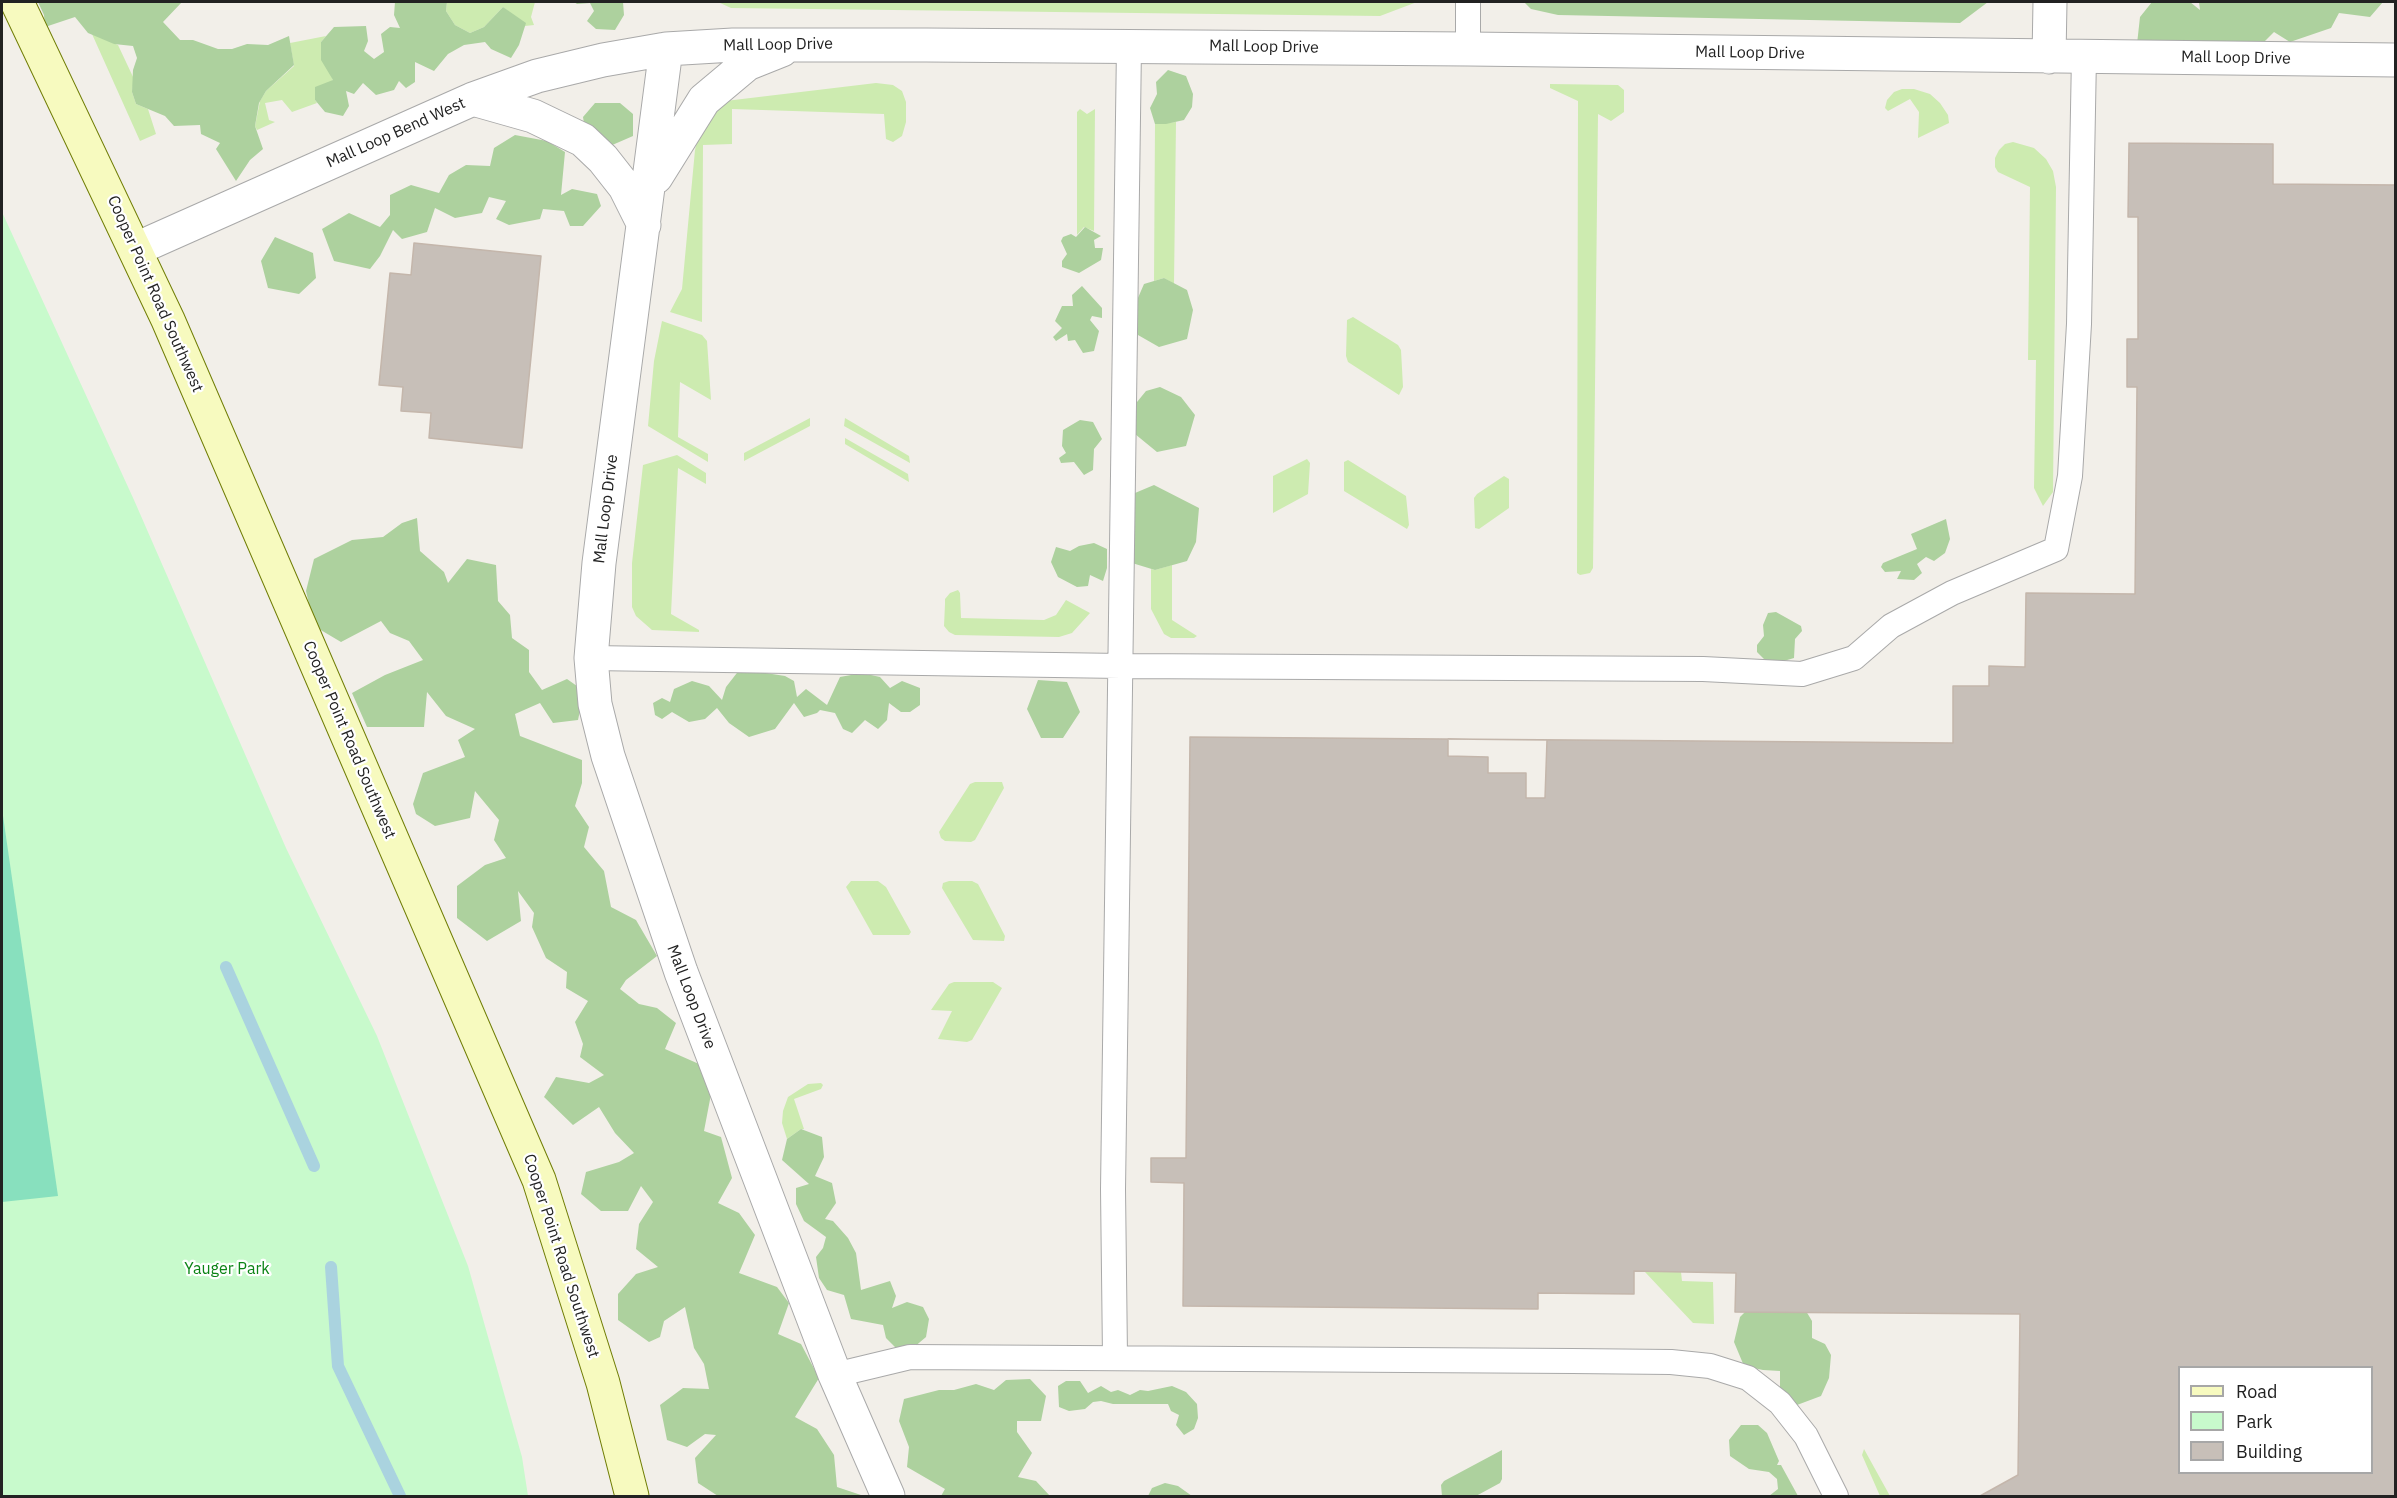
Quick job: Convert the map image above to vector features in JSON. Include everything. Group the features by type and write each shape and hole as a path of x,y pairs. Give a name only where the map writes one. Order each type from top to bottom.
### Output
{"main road":[{"name":"Cooper Point Road Southwest","path":"17,2 136,249 539,1180 603,1383 632,1497"}],"street":[{"path":"2049,57 2050,2"},
{"name":"Mall Loop Drive","path":"888,1497 835,1375 681,972 608,756 596,704 591,658 599,563 666,50 733,45 1129,46 2396,60"},
{"path":"649,189 704,100 747,64 796,45"},
{"name":"Mall Loop Bend West","path":"136,249 473,99 537,76 603,60 666,50"},
{"path":"473,99 533,116 583,140 603,159 625,187 644,225"}],"lane":[{"path":"1468,2 1468,49"},
{"path":"1115,1357 1113,1189 1129,46"},
{"path":"591,658 1121,666 1644,668 1802,674 1854,658 1892,626 1952,593 2056,549 2070,476 2079,324 2084,56"},
{"path":"835,1375 910,1357 1671,1362 1710,1366 1748,1378 1780,1402 1806,1436 1836,1497"}],"green space":[{"path":"38,2 182,2 163,22 180,40 193,40 218,49 232,49 247,44 268,45 289,36 294,65 266,91 259,103 255,126 263,149 250,160 236,181 216,149 220,143 201,134 200,125 174,126 165,116 136,104 132,92 133,70 137,58 133,46 114,44 88,33 75,17 45,27 44,15"},
{"path":"395,2 447,2 446,11 455,25 470,33 484,27 503,7 526,23 519,45 511,58 491,49 485,42 464,45 448,54 434,71 415,62 415,82 406,88 399,81 394,90 376,95 363,83 354,94 346,91 349,106 343,116 325,112 315,100 315,87 333,80 321,60 321,42 334,27 366,26 368,41 364,51 374,59 384,52 381,34 390,27 400,28 394,15"},
{"path":"447,2 535,2 531,17 534,25 525,26 503,7 484,27 470,33 455,25 446,11"},
{"path":"574,2 623,2 624,15 615,30 596,29 587,21 594,11 590,3 577,4"},
{"path":"718,2 1417,2 1380,16 731,8"},
{"path":"1524,2 1988,2 1960,23 1558,15 1531,9"},
{"path":"2152,2 2190,2 2200,10 2199,2 2383,2 2370,17 2339,13 2331,28 2290,42 2274,32 2242,64 2137,44 2140,17"},
{"path":"92,34 118,45 134,79 132,92 136,104 148,109 156,134 140,141"},
{"path":"326,36 321,42 333,80 315,100 317,103 292,112 282,100 265,103 269,120 275,122 257,130 255,126 260,101 266,91 294,66 290,43"},
{"path":"1168,70 1186,76 1193,94 1192,107 1184,120 1155,124 1150,108 1157,94 1156,82"},
{"path":"876,83 893,85 902,91 906,102 906,122 902,136 893,142 886,139 884,114 732,109 732,144 703,145 702,322 670,312 682,289 695,150 699,132 717,102"},
{"path":"1550,84 1618,85 1624,90 1624,112 1611,121 1598,114 1593,568 1590,573 1580,575 1577,573 1578,101 1550,88"},
{"path":"1914,89 1930,94 1948,115 1949,123 1918,138 1919,112 1910,99 1888,111 1885,108 1887,100 1894,92"},
{"path":"595,103 620,103 633,114 633,136 610,146 586,136 583,117"},
{"path":"1080,109 1087,114 1095,109 1094,231 1084,227 1077,235 1077,112"},
{"path":"1176,122 1174,284 1164,278 1154,281 1155,124"},
{"path":"515,135 547,141 565,152 561,195 572,189 597,194 601,206 583,226 570,226 564,211 543,209 540,219 509,225 496,219 506,201 489,197 482,213 455,218 435,208 427,232 402,239 393,230 380,256 370,269 334,261 322,229 349,213 380,227 390,215 390,195 411,185 439,193 449,175 466,165 490,166 494,148"},
{"path":"2013,142 2034,148 2046,159 2053,171 2056,187 2053,492 2043,506 2034,488 2036,360 2028,360 2030,187 1998,172 1995,167 1995,158 1999,150 2005,144"},
{"name":"Yauger Park","path":"2,212 134,500 286,848 377,1036 468,1266 522,1457 528,1496 2,1496"},
{"path":"1085,227 1101,236 1094,240 1095,248 1103,248 1101,260 1079,273 1062,267 1062,261 1067,254 1061,241 1063,237 1071,234 1076,237"},
{"path":"275,237 313,253 316,278 299,294 268,288 261,261"},
{"path":"1164,278 1187,290 1193,310 1187,339 1159,347 1138,335 1131,314 1144,284"},
{"path":"1082,286 1102,308 1102,318 1092,316 1090,320 1099,331 1094,351 1083,353 1075,340 1068,341 1067,334 1056,341 1053,337 1062,328 1055,321 1062,306 1073,306 1072,295"},
{"path":"1353,317 1398,345 1401,350 1403,387 1399,395 1348,362 1346,356 1347,320"},
{"path":"662,321 702,335 707,341 711,400 680,382 678,437 708,454 708,462 648,426 654,361"},
{"path":"1160,387 1181,397 1195,415 1186,446 1157,452 1135,434 1128,413 1146,391"},
{"path":"810,418 810,426 744,461 744,453"},
{"path":"845,418 909,456 910,463 844,426"},
{"path":"1080,420 1093,422 1102,439 1094,449 1093,470 1084,475 1074,462 1061,463 1059,458 1066,453 1062,446 1063,430"},
{"path":"845,438 908,474 909,482 845,444"},
{"path":"677,455 706,473 706,484 678,468 671,614 699,632 652,630 636,616 632,607 632,563 643,465"},
{"path":"1307,459 1310,463 1308,494 1273,513 1273,476"},
{"path":"1348,460 1406,496 1409,525 1407,529 1344,491 1344,462"},
{"path":"1504,476 1509,479 1509,508 1479,529 1475,528 1474,498"},
{"path":"1154,485 1199,508 1196,542 1187,561 1155,570 1132,563 1116,523 1135,493"},
{"path":"417,518 420,551 444,572 448,583 467,559 496,565 498,601 510,615 512,638 529,650 529,672 542,690 567,679 584,691 578,720 553,723 540,703 515,714 520,736 582,760 582,783 575,806 589,827 584,847 604,871 611,907 636,920 657,956 626,980 620,989 639,1004 657,1008 676,1023 665,1049 699,1064 712,1089 704,1131 721,1137 732,1178 718,1203 739,1213 755,1235 739,1273 777,1287 789,1303 778,1334 801,1344 819,1378 795,1417 817,1429 834,1455 837,1487 864,1496 718,1496 698,1483 695,1458 716,1435 705,1434 687,1447 667,1440 660,1405 683,1388 709,1389 704,1364 694,1348 685,1307 664,1321 660,1337 649,1342 618,1320 618,1294 636,1274 658,1267 636,1249 639,1224 653,1202 641,1186 628,1211 601,1211 581,1194 586,1172 619,1162 634,1153 615,1133 599,1107 573,1125 544,1097 556,1077 589,1083 604,1075 580,1057 583,1044 575,1022 588,1001 566,988 567,972 546,958 532,927 534,913 518,891 521,921 487,941 457,918 457,886 485,865 506,858 494,840 499,820 475,791 470,818 435,826 416,814 413,804 423,773 465,757 458,740 475,729 446,716 427,692 424,727 367,727 352,693 385,675 423,660 409,641 390,633 381,621 341,642 314,626 306,591 314,559 352,540 383,537 402,523"},
{"path":"1946,519 1950,539 1945,553 1934,561 1926,557 1917,564 1922,573 1914,580 1897,579 1901,571 1885,572 1881,567 1883,563 1917,549 1911,534"},
{"path":"1094,543 1107,549 1107,568 1103,581 1090,575 1088,586 1077,587 1058,577 1051,562 1056,547 1070,551 1079,546"},
{"path":"1172,565 1172,620 1197,636 1194,638 1171,638 1164,634 1151,609 1151,569"},
{"path":"958,590 961,618 1044,620 1056,615 1066,600 1090,613 1072,633 1059,637 955,635 944,626 945,599 950,593"},
{"path":"1776,612 1801,626 1802,631 1795,639 1794,658 1770,665 1757,652 1757,645 1764,636 1763,625 1768,613"},
{"path":"740,669 785,676 794,681 797,697 806,689 827,705 840,677 862,673 880,677 890,688 902,681 920,688 920,705 910,712 901,712 889,703 887,720 878,729 865,720 852,733 843,729 835,713 820,710 804,717 794,703 775,729 749,737 729,723 717,708 705,719 689,722 672,712 662,719 655,715 653,703 662,698 670,702 674,689 692,681 709,686 722,700 726,687"},
{"path":"1038,680 1067,682 1080,712 1063,738 1041,738 1027,709"},
{"path":"1002,782 1004,788 975,840 971,842 945,841 939,832 970,784"},
{"path":"2,809 58,1196 2,1202"},
{"path":"851,881 878,881 886,887 911,932 909,935 873,935 846,887"},
{"path":"972,881 978,884 1005,936 1004,941 973,940 942,888 943,883"},
{"path":"993,982 1002,988 972,1040 967,1042 938,1039 952,1011 931,1010 949,984"},
{"path":"821,1083 823,1085 821,1089 794,1099 804,1129 787,1139 782,1123 788,1097 808,1084"},
{"path":"801,1129 822,1137 824,1157 815,1176 832,1183 836,1203 825,1219 833,1221 848,1238 856,1253 861,1290 890,1281 896,1296 892,1308 907,1302 923,1307 929,1319 926,1337 913,1348 896,1348 886,1338 883,1325 851,1319 844,1295 827,1290 819,1278 816,1257 823,1248 826,1237 804,1221 796,1204 796,1188 809,1184 782,1160 787,1139"},
{"path":"1645,1272 1681,1272 1682,1281 1713,1282 1714,1324 1693,1323"},
{"path":"1797,1296 1812,1321 1812,1338 1825,1344 1831,1355 1829,1378 1821,1396 1797,1405 1780,1393 1780,1371 1744,1366 1734,1342 1740,1317 1757,1300"},
{"path":"1030,1379 1046,1396 1041,1421 1017,1421 1017,1432 1032,1453 1018,1477 1036,1481 1050,1496 941,1496 945,1489 907,1467 909,1447 899,1421 904,1399 976,1384 994,1390 1006,1380"},
{"path":"1066,1381 1080,1381 1088,1393 1101,1386 1111,1392 1118,1390 1130,1395 1140,1390 1148,1391 1172,1386 1186,1392 1197,1404 1198,1418 1194,1429 1184,1435 1176,1425 1179,1415 1171,1411 1168,1404 1113,1404 1101,1401 1093,1402 1085,1409 1069,1411 1059,1407 1058,1386"},
{"path":"1741,1425 1758,1425 1767,1433 1779,1461 1777,1465 1781,1465 1798,1496 1769,1496 1778,1489 1777,1479 1769,1472 1749,1469 1730,1456 1729,1440"},
{"path":"1864,1449 1890,1496 1880,1496 1862,1455"},
{"path":"1502,1450 1500,1483 1476,1496 1442,1496 1441,1485 1444,1481"},
{"path":"1165,1483 1178,1486 1192,1496 1148,1496 1152,1488"}],"building":[{"path":"2129,143 2273,144 2273,184 2396,185 2396,1496 1980,1496 2018,1475 2020,1314 1735,1312 1736,1273 1634,1271 1634,1294 1538,1293 1538,1309 1183,1306 1184,1183 1151,1182 1151,1158 1186,1158 1190,737 1953,743 1953,686 1989,686 1989,666 2025,667 2026,593 2135,594 2137,387 2127,387 2127,339 2138,339 2138,217 2128,217"},
{"path":"414,243 541,256 522,448 429,438 431,413 401,411 403,387 379,385 390,273 411,275"},
{"path":"1448,739 1547,740 1545,798 1526,798 1526,773 1488,773 1488,757 1448,756"}],"waterway":[{"path":"226,967 314,1166"},
{"path":"331,1267 338,1366 400,1496"}]}
